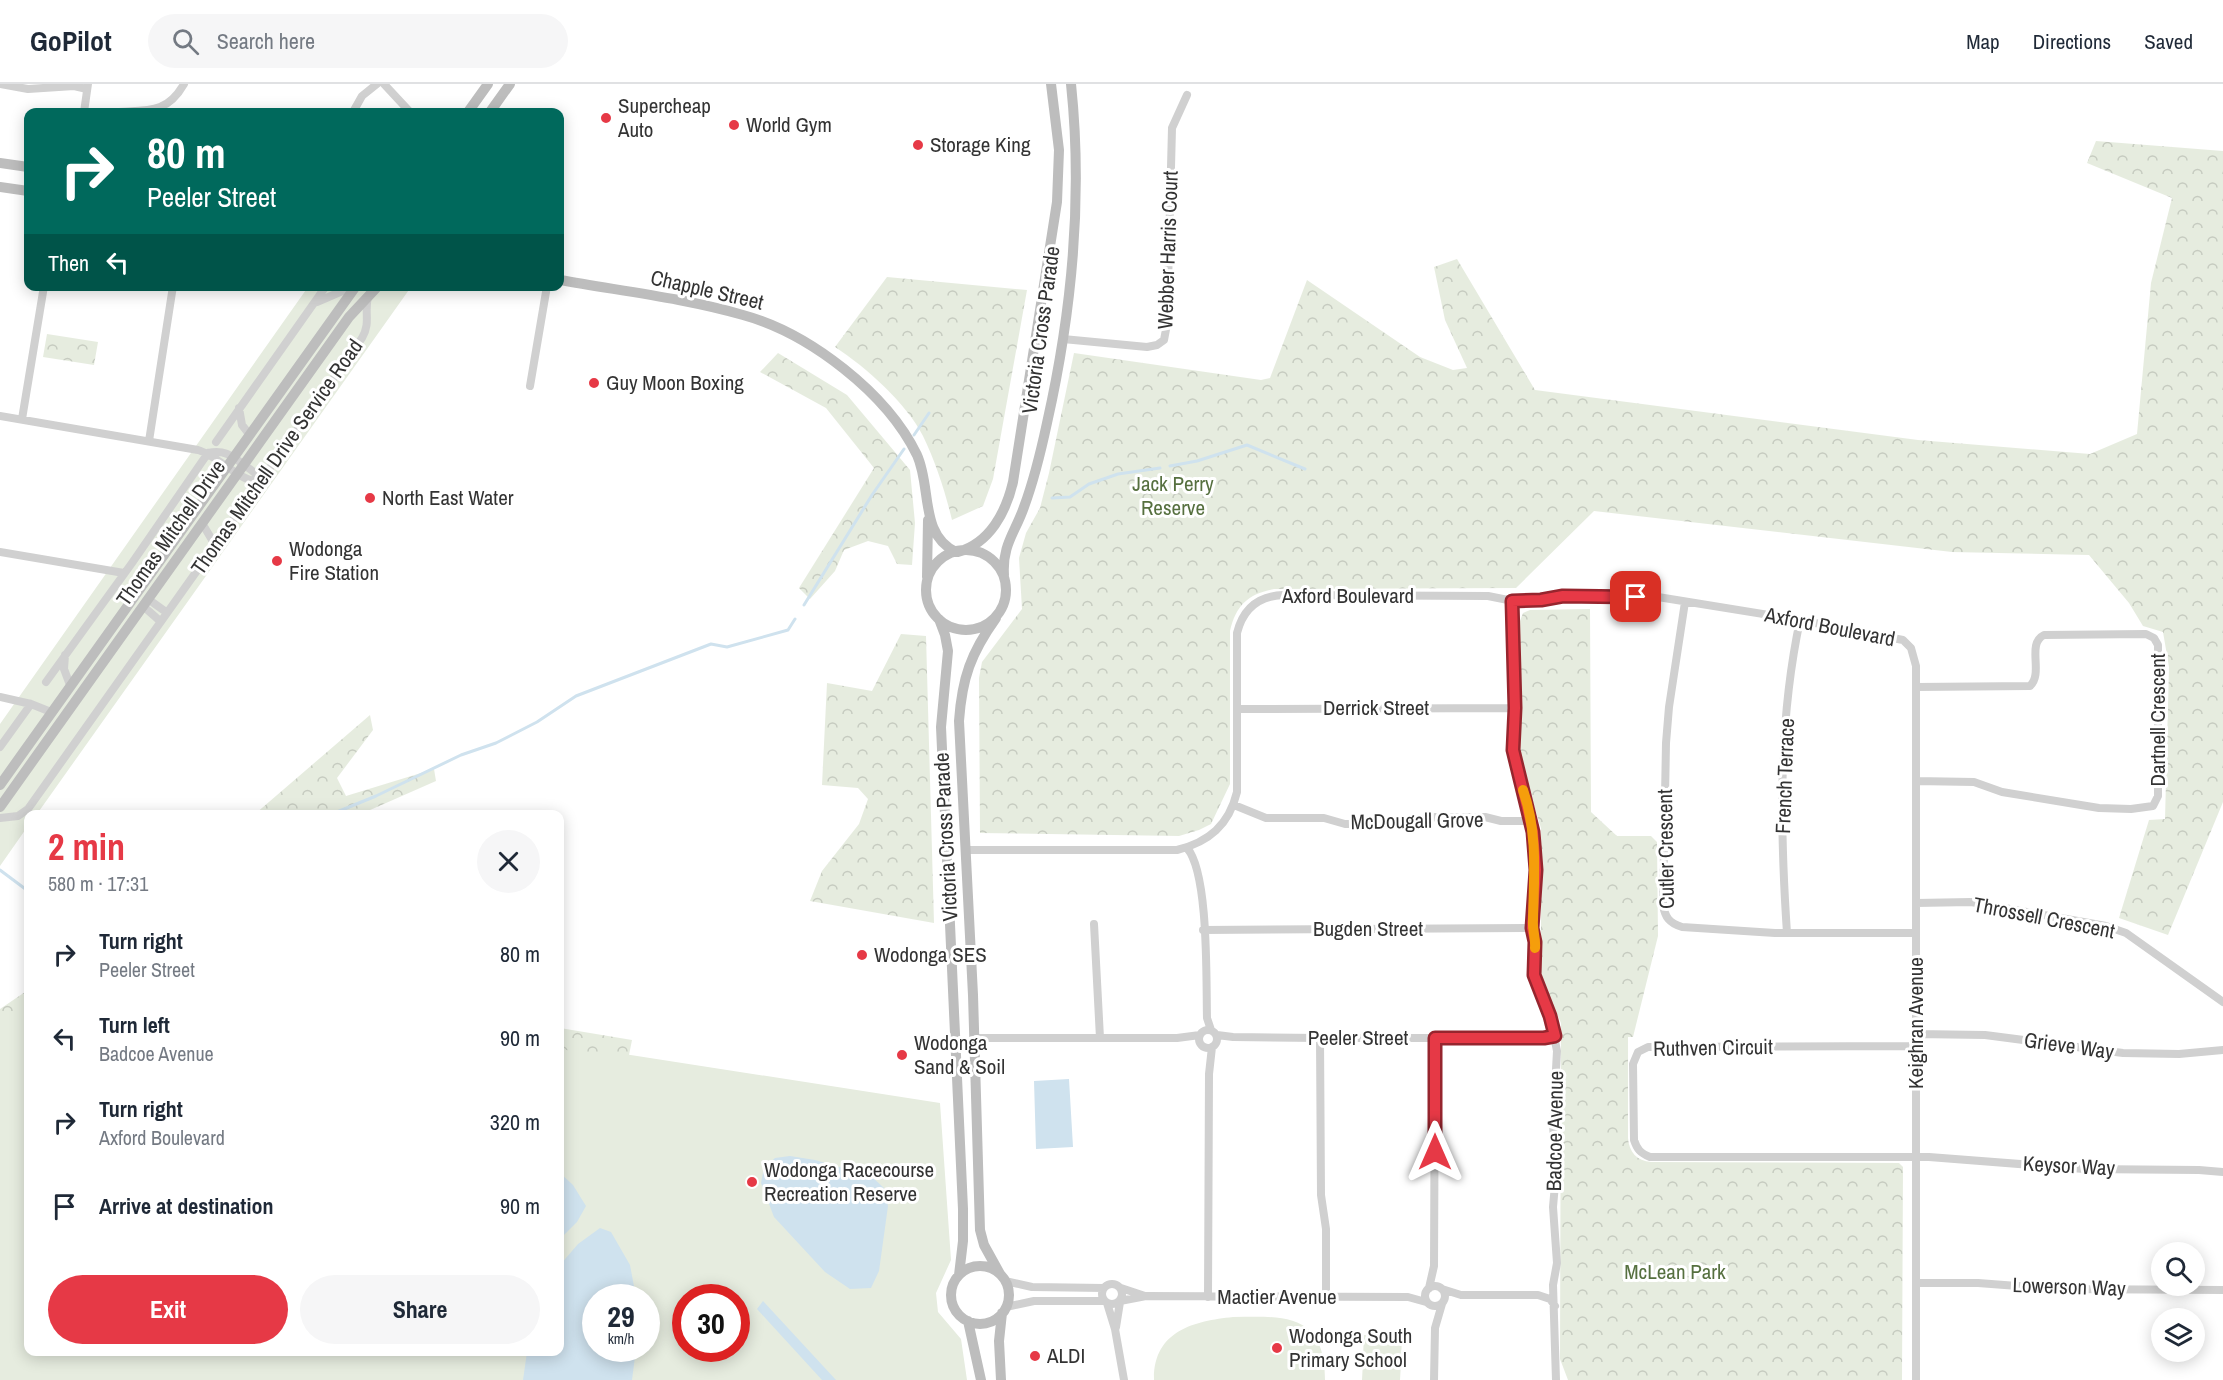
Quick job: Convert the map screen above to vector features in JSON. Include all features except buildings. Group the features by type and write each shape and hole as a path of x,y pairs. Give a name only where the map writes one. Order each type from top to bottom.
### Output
{"main road":[{"path":"493,108 510,84"},
{"name":"Victoria Cross Parade","path":"957,552 976,545 992,528 1005,508 1013,482 1057,202 1059,150 1051,84"},
{"name":"Victoria Cross Parade","path":"1004,575 1006,547 1027,499 1047,423 1063,339 1072,272 1076,202 1075,123 1071,84"},
{"path":"471,108 486,86"},
{"path":"0,163 24,166"},
{"path":"0,187 24,191"},
{"name":"Chapple Street","path":"564,281 693,303 746,315 788,333 836,363 873,396 901,429 922,469 929,511 939,540 957,552"},
{"name":"Thomas Mitchell Drive","path":"0,785 351,291"},
{"name":"Thomas Mitchell Drive","path":"0,807 349,317 372,291"},
{"path":"249,434 263,437"},
{"path":"202,523 204,499"},
{"name":"Chapple Street","path":"927,577 929,511"},
{"path":"957,552 974,552 988,558 1004,575 1006,582 1006,596 996,618 982,626 967,630 953,627 939,619 929,606 926,597 927,577 936,563 957,552"},
{"path":"135,595 146,603"},
{"name":"Victoria Cross Parade","path":"996,618 972,655 962,691 959,720 973,995 980,1230 984,1245 1003,1277"},
{"name":"Victoria Cross Parade","path":"939,619 948,651 941,727 963,1209 963,1241 959,1275"},
{"path":"70,686 87,684"},
{"path":"51,712 65,715"},
{"path":"946,851 966,850"},
{"path":"953,996 973,995"},
{"path":"1001,1380 999,1341 1009,1294 1003,1277 985,1266 975,1266 959,1275 951,1291 952,1300 960,1315 968,1321 983,1323 990,1322 1004,1310"},
{"path":"968,1321 981,1380"}],"street":[{"path":"0,84 28,89 88,86 85,108"},
{"path":"160,108 170,103 184,84"},
{"path":"355,108 362,96 377,84"},
{"path":"384,84 407,108"},
{"name":"Webber Harris Court","path":"1063,339 1147,347 1157,345 1164,340 1167,324 1172,128 1187,95"},
{"path":"22,419 43,291"},
{"path":"149,441 173,291"},
{"name":"Thomas Mitchell Drive","path":"216,442 322,291"},
{"name":"Thomas Mitchell Drive","path":"313,304 341,291"},
{"path":"530,386 546,291"},
{"name":"Thomas Mitchell Drive Service Road","path":"27,810 364,335 368,322 366,305 368,295"},
{"path":"239,408 242,425 249,434"},
{"path":"0,416 208,453 221,451 234,455 241,468"},
{"path":"208,453 227,465 257,475 259,481"},
{"name":"Thomas Mitchell Drive","path":"46,682 208,453"},
{"path":"202,523 214,545"},
{"path":"0,552 124,573"},
{"name":"Axford Boulevard","path":"966,850 1160,851 1187,848 1213,833 1227,819 1237,792 1237,633 1239,624 1248,609 1266,597 1283,595 1488,596 1512,601 1541,600 1563,596 1658,597 1897,638 1911,648 1916,666"},
{"name":"Badcoe Avenue","path":"1512,601 1515,708 1513,750 1532,821 1536,870 1532,928 1535,942 1534,975 1550,1016 1557,1051 1553,1125 1556,1173 1553,1207 1557,1246 1553,1285 1556,1380"},
{"name":"Cutler Crescent","path":"1685,602 1669,707 1666,743 1665,914 1669,921 1682,927 1787,933 1916,933"},
{"path":"146,603 166,612"},
{"path":"146,603 160,621"},
{"name":"French Terrace","path":"1787,933 1781,814 1783,751 1800,620"},
{"name":"Dartnell Crescent","path":"1916,687 2030,686 2036,677 2037,640 2044,635 2146,634 2154,638 2158,645 2158,796 2153,806 2099,808 2002,792 1974,782 1916,781"},
{"path":"66,654 64,669 70,686"},
{"name":"Keighran Avenue","path":"1916,666 1916,1380"},
{"path":"0,697 31,704 51,712"},
{"path":"0,747 31,704"},
{"name":"Derrick Street","path":"1238,709 1515,708"},
{"name":"McDougall Grove","path":"1234,805 1266,818 1323,818 1345,824 1413,824 1435,817 1485,817 1501,821 1532,821"},
{"name":"Thomas Mitchell Drive Service Road","path":"0,818 16,817 24,813"},
{"path":"1187,848 1194,859 1201,883 1209,1074 1208,1297"},
{"name":"Throssell Crescent","path":"1916,903 1971,902 2106,926 2126,933 2223,1002"},
{"path":"1094,924 1100,1038"},
{"name":"Bugden Street","path":"1203,930 1532,928"},
{"name":"Grieve Way","path":"1916,1034 1985,1035 2123,1053 2179,1054 2223,1050"},
{"name":"Peeler Street","path":"974,1038 1544,1038 1555,1036"},
{"path":"1320,1038 1321,1195 1326,1230 1326,1297"},
{"path":"1435,1038 1434,1266 1427,1290 1427,1303 1435,1328"},
{"name":"Ruthven Circuit","path":"1916,1046 1648,1047 1638,1052 1635,1057 1633,1076 1634,1140 1642,1154 1650,1157 1916,1157"},
{"name":"Keysor Way","path":"1916,1157 2084,1169 2223,1172"},
{"path":"1434,1266 1445,1295 1435,1328 1434,1380"},
{"path":"1003,1277 1032,1287 1104,1288 1112,1284 1121,1288 1123,1294 1115,1329"},
{"name":"Lowerson Way","path":"1916,1283 1978,1283 2058,1289 2223,1290"},
{"path":"1427,1290 1433,1286 1461,1295 1538,1295 1550,1299 1555,1306"},
{"path":"1104,1288 1102,1295 1115,1329 1124,1380"},
{"name":"Mactier Avenue","path":"1121,1288 1146,1296"},
{"name":"Mactier Avenue","path":"1408,1297 1427,1290"},
{"path":"1427,1303 1436,1307 1461,1295"},
{"name":"Mactier Avenue","path":"1120,1301 1146,1296 1408,1297 1427,1303"},
{"path":"1004,1310 1034,1301 1105,1302 1113,1305 1120,1301"}],"green space":[{"name":"Jack Perry Reserve","path":"2096,141 2223,151 2223,802 2168,935 2119,918 2149,820 2165,819 2169,667 2163,632 2143,626 2129,603 2089,555 1952,552 1594,511 1516,588 1274,589 1257,594 1244,602 1236,614 1230,631 1230,784 1211,824 1179,836 980,833 979,678 982,662 1022,609 1019,558 1026,533 1040,508 1074,353 1261,380 1270,378 1307,280 1420,357 1453,370 1467,368 1445,320 1434,267 1457,259 1535,390 1918,440 2090,454 2137,434 2151,283 2172,198 2087,163"},
{"path":"887,277 1027,290 993,479 983,506 952,520 936,467 916,424 885,387 835,347"},
{"path":"305,291 408,291 40,810 24,810 24,832 0,866 0,724"},
{"path":"47,334 98,342 94,365 43,357"},
{"path":"778,353 847,395 910,470 915,523 912,565 897,564 888,546 868,541 844,550 835,571 810,599 799,588 874,468 826,408 760,372"},
{"name":"McLean Park","path":"1590,609 1591,812 1617,836 1651,836 1657,842 1658,936 1633,1037 1628,1037 1628,1138 1630,1148 1638,1158 1651,1162 1899,1163 1903,1167 1902,1380 1568,1380 1560,1359 1561,1023 1541,979 1541,828 1520,761 1520,621 1523,613 1530,610"},
{"path":"901,634 926,636 934,923 810,901 822,871 859,824 868,799 858,788 822,785 827,683 872,691"},
{"path":"370,715 373,730 337,778 346,796 434,769 436,781 370,810 260,810"},
{"path":"24,993 24,1016 0,1027 0,1009"},
{"name":"Wodonga Racecourse Recreation Reserve","path":"24,999 24,1356 564,1356 564,1045 940,1103 951,1260 936,1293 938,1312 961,1339 967,1380 0,1380 0,1014"},
{"path":"564,1029 632,1040 628,1060 564,1050"},
{"path":"1233,1317 1285,1319 1310,1330 1318,1342 1323,1358 1325,1380 1154,1380 1160,1350 1178,1332 1204,1322"},
{"path":"1364,1335 1402,1338 1401,1359 1363,1356"},
{"path":"1363,1361 1401,1363 1400,1380 1362,1380"}],"water":[{"path":"1069,1079 1073,1147 1036,1149 1034,1081"},
{"path":"790,1156 815,1160 871,1176 884,1188 888,1206 879,1271 871,1288 850,1289 825,1272 774,1217 761,1183 764,1168 775,1158"},
{"path":"564,1177 573,1185 586,1206 577,1222 564,1235"},
{"path":"600,1228 611,1232 630,1265 634,1284 582,1284 582,1362 634,1362 632,1380 523,1380 526,1356 564,1356 564,1260 578,1244"},
{"path":"763,1301 836,1380 822,1380 757,1309"}],"waterway":[{"path":"914,435 929,413"},
{"path":"1170,466 1197,461 1247,445 1305,469"},
{"path":"804,605 872,495 904,449"},
{"path":"1052,498 1070,497 1089,484 1118,474 1160,468"},
{"path":"342,810 461,755 496,743 537,722 576,696 711,644 727,647 788,630 795,619"},
{"path":"0,870 24,888"}],"slow traffic":[{"path":"1523,790 1532,821 1536,870 1532,928 1535,948"}],"place":[{"name":"Supercheap Auto","path":"606,118"},
{"name":"World Gym","path":"734,125"},
{"name":"Storage King","path":"918,145"},
{"name":"Guy Moon Boxing","path":"594,383"},
{"name":"North East Water","path":"370,498"},
{"name":"Wodonga Fire Station","path":"277,561"},
{"name":"Wodonga SES","path":"862,955"},
{"name":"Wodonga Sand & Soil","path":"902,1055"},
{"name":"Wodonga Racecourse Recreation Reserve","path":"752,1182"},
{"name":"Wodonga South Primary School","path":"1277,1348"},
{"name":"ALDI","path":"1035,1356"}],"route":[{"path":"1435,1152 1435,1038 1544,1038 1555,1036 1550,1016 1538,990 1533,966 1535,942 1532,928 1536,870 1532,821 1514,761 1513,750 1515,708 1512,601 1541,600 1563,596 1636,597"}]}
